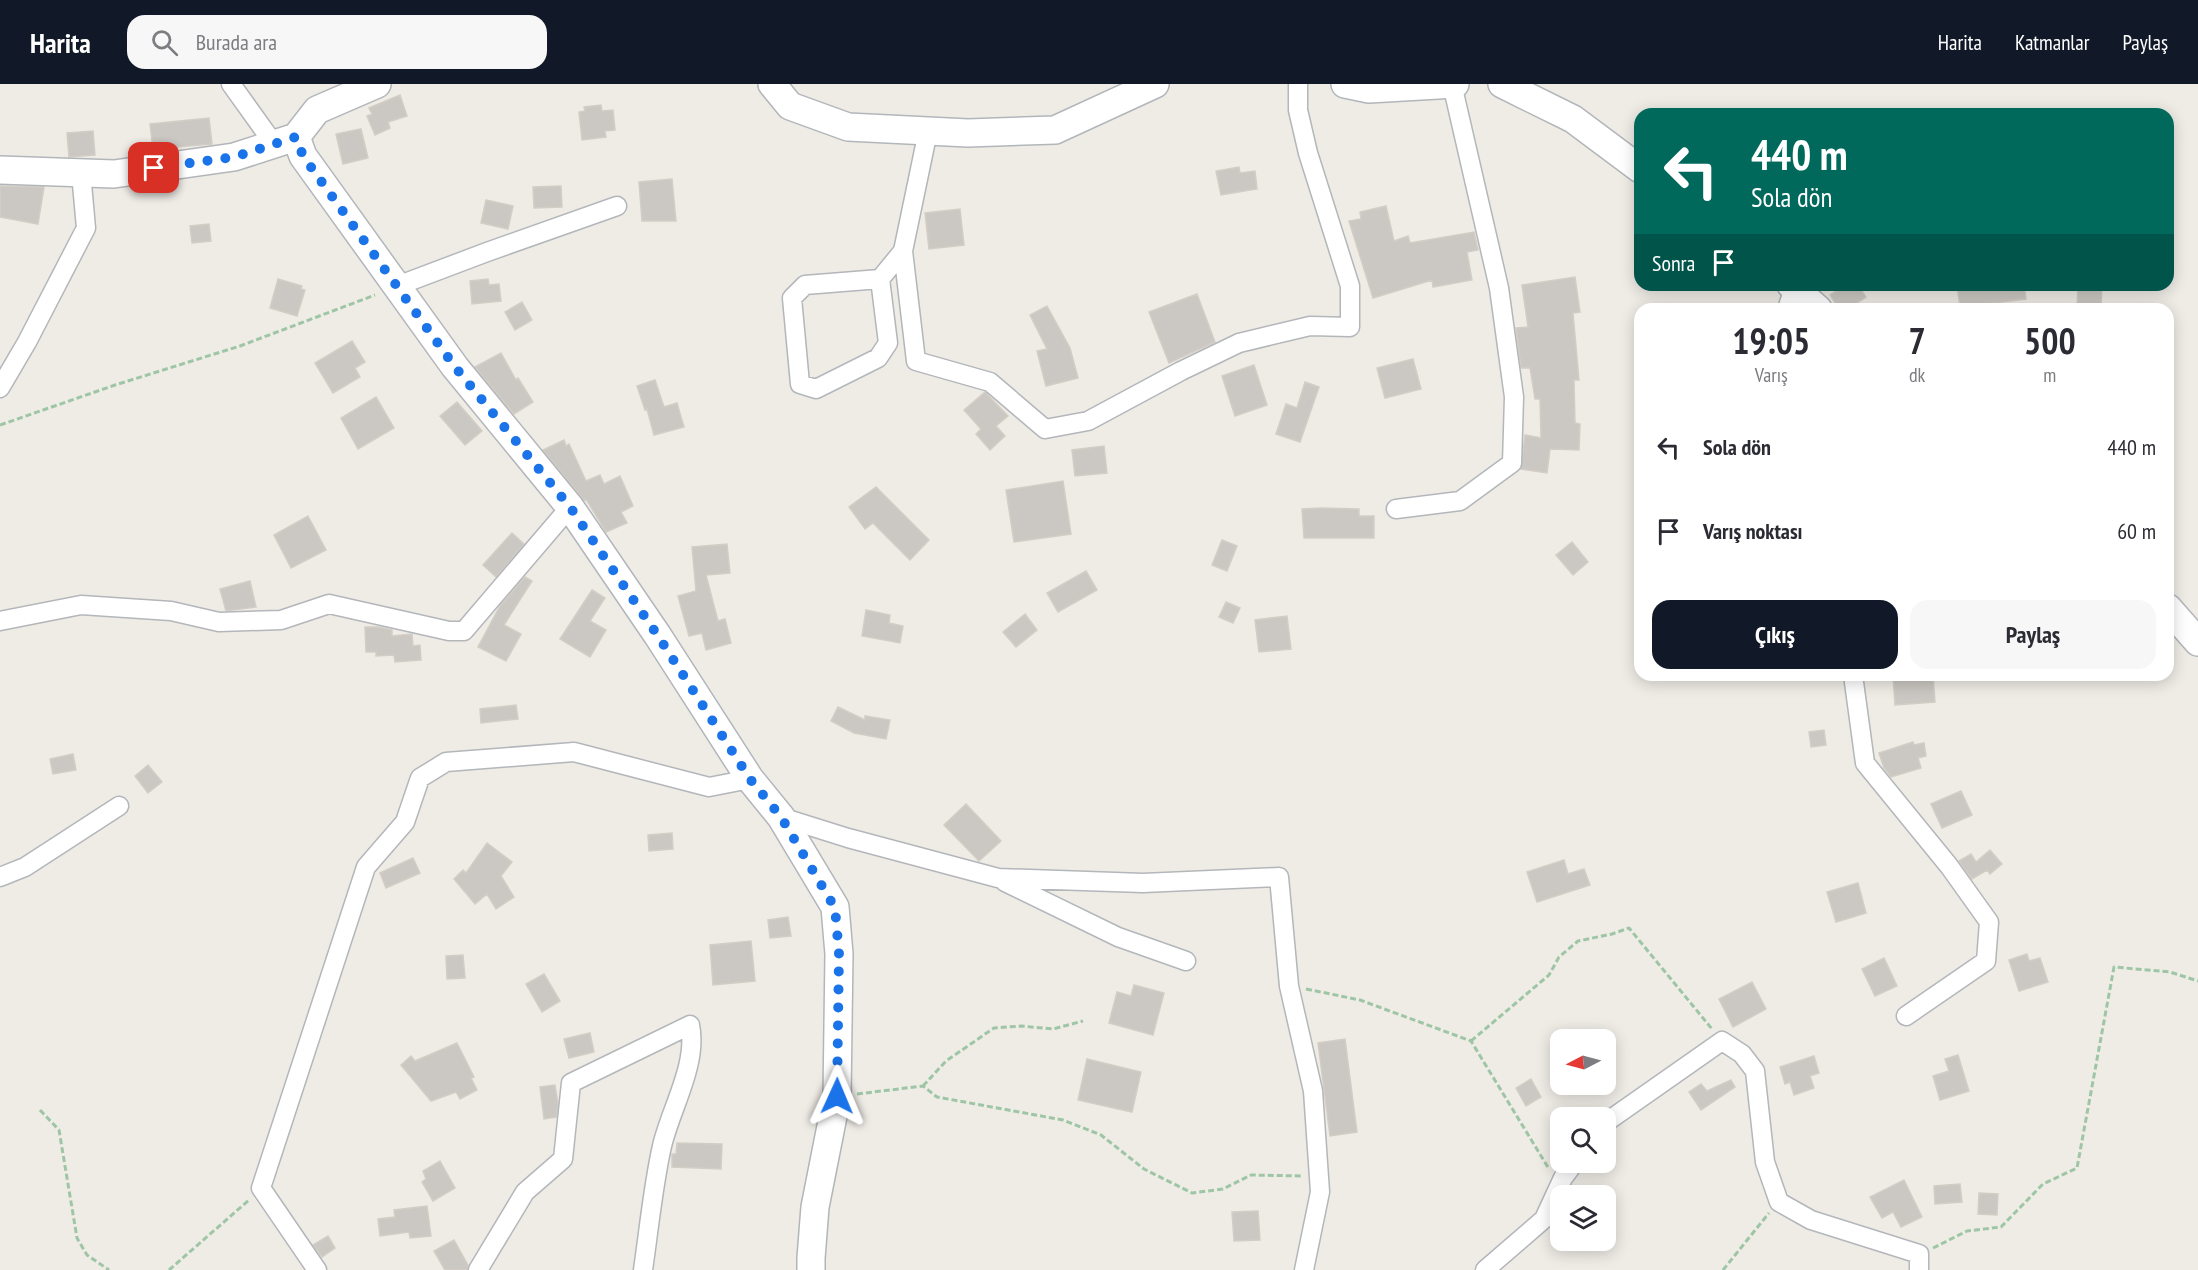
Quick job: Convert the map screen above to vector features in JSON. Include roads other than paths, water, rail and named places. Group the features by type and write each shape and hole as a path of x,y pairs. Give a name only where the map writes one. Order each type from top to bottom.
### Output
{"street":[{"path":"231,84 303,156 455,367 570,507 658,636 750,779 781,817 835,908 839,954 837,1096 815,1207 812,1270"},
{"path":"0,170 114,174 234,157 285,140 317,110 377,84"},
{"path":"772,84 790,106 848,127 968,133 1055,130 1155,84"},
{"path":"928,131 903,250 916,360 990,382 1045,429 1088,421 1181,371 1239,344 1310,326 1350,327 1350,286 1308,153 1298,110 1298,84"},
{"path":"1345,84 1368,89 1454,84 1499,288 1515,397 1512,463 1460,501 1396,509"},
{"path":"1502,84 1574,119 1634,164"},
{"path":"0,388 27,342 86,228 81,173"},
{"path":"397,286 518,240 617,206"},
{"path":"880,279 805,285 792,298 800,384 816,388 878,358 888,343 880,279 903,250"},
{"path":"1791,294 1807,303"},
{"path":"0,621 81,605 171,611 219,622 281,620 329,604 449,631 464,631 570,507"},
{"path":"2174,615 2198,642"},
{"path":"1854,681 1866,763 1949,866 1989,922 1986,961 1906,1016"},
{"path":"317,1270 261,1188 366,867 405,822 420,778 446,762 574,752 709,788 750,779"},
{"path":"0,877 25,867 119,806"},
{"path":"781,817 848,838 998,878 1118,937 1186,961"},
{"path":"998,878 1143,883 1279,877 1289,986 1313,1091 1320,1192 1304,1270"},
{"path":"478,1270 525,1192 563,1160 571,1083 690,1025 693,1040 690,1057 662,1146 643,1270"},
{"path":"1616,1115 1722,1041 1742,1054 1755,1071 1765,1162 1779,1202 1810,1220 1919,1262"},
{"path":"1485,1270 1544,1218 1568,1173"}]}
